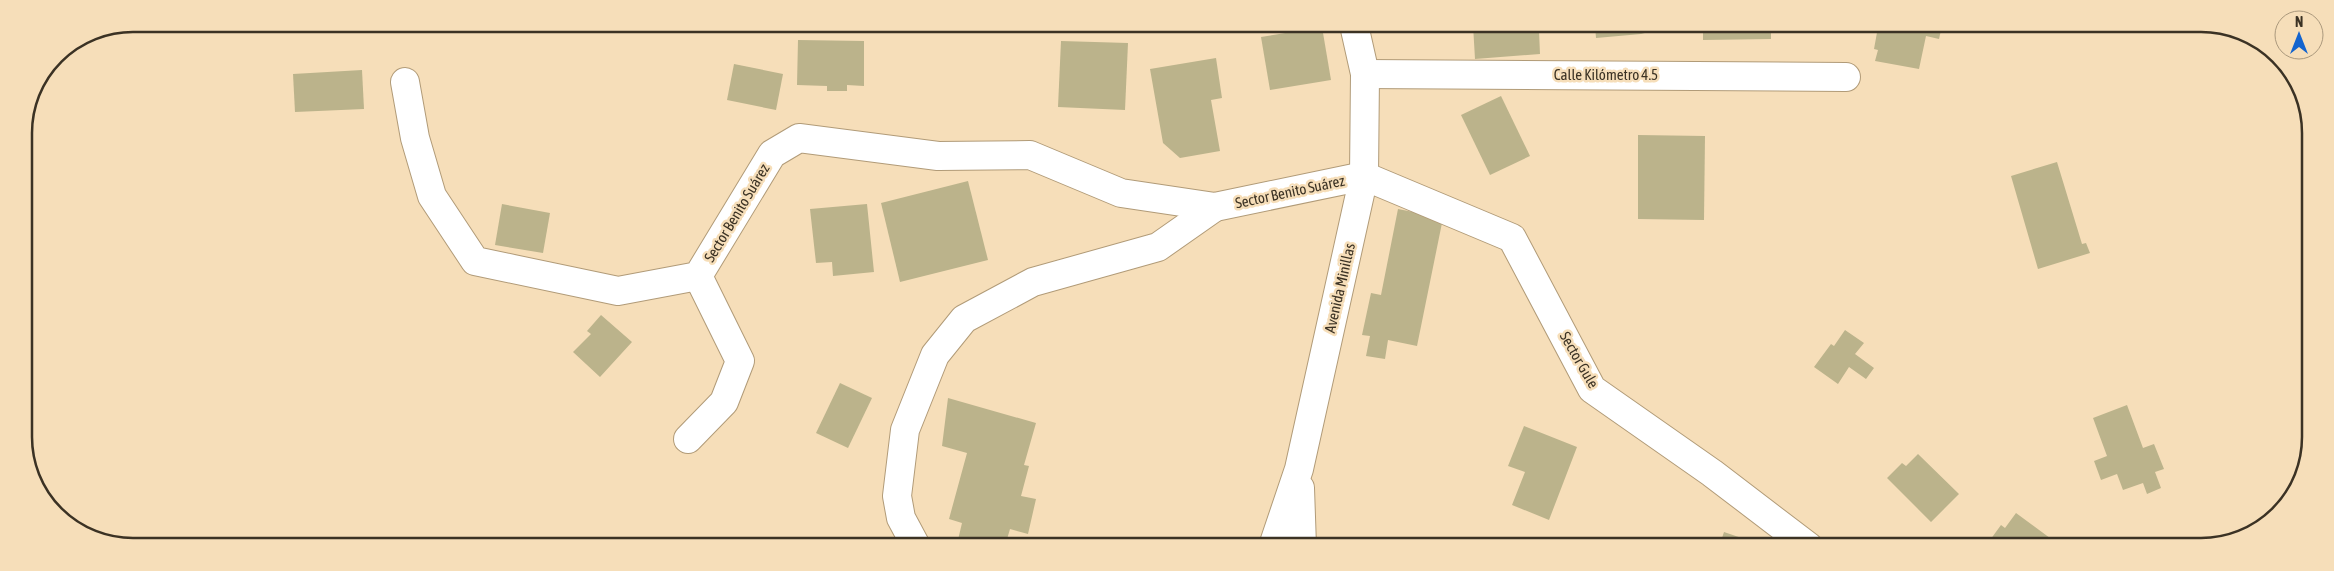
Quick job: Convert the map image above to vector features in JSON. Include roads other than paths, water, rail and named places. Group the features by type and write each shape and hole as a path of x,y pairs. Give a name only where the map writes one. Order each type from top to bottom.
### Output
{"street":[{"name":"Avenida Minillas","path":"1276,538 1299,470 1364,176 1366,74 1356,32"},
{"name":"Calle Kilómetro 4.5","path":"1366,74 1846,76"},
{"name":"Sector Benito Suárez","path":"404,82 415,138 432,196 475,260 618,291 698,276 772,154 799,138 938,156 1030,155 1121,193 1215,207 1364,176"},
{"name":"Sector Gule","path":"1364,176 1512,238 1592,389 1712,473 1797,538"},
{"name":"Sector Benito Suárez","path":"912,539 900,518 897,496 905,430 935,355 964,319 1033,282 1158,248 1215,207"},
{"path":"688,439 724,402 740,361 698,276"},
{"path":"1299,470 1302,538"}]}
